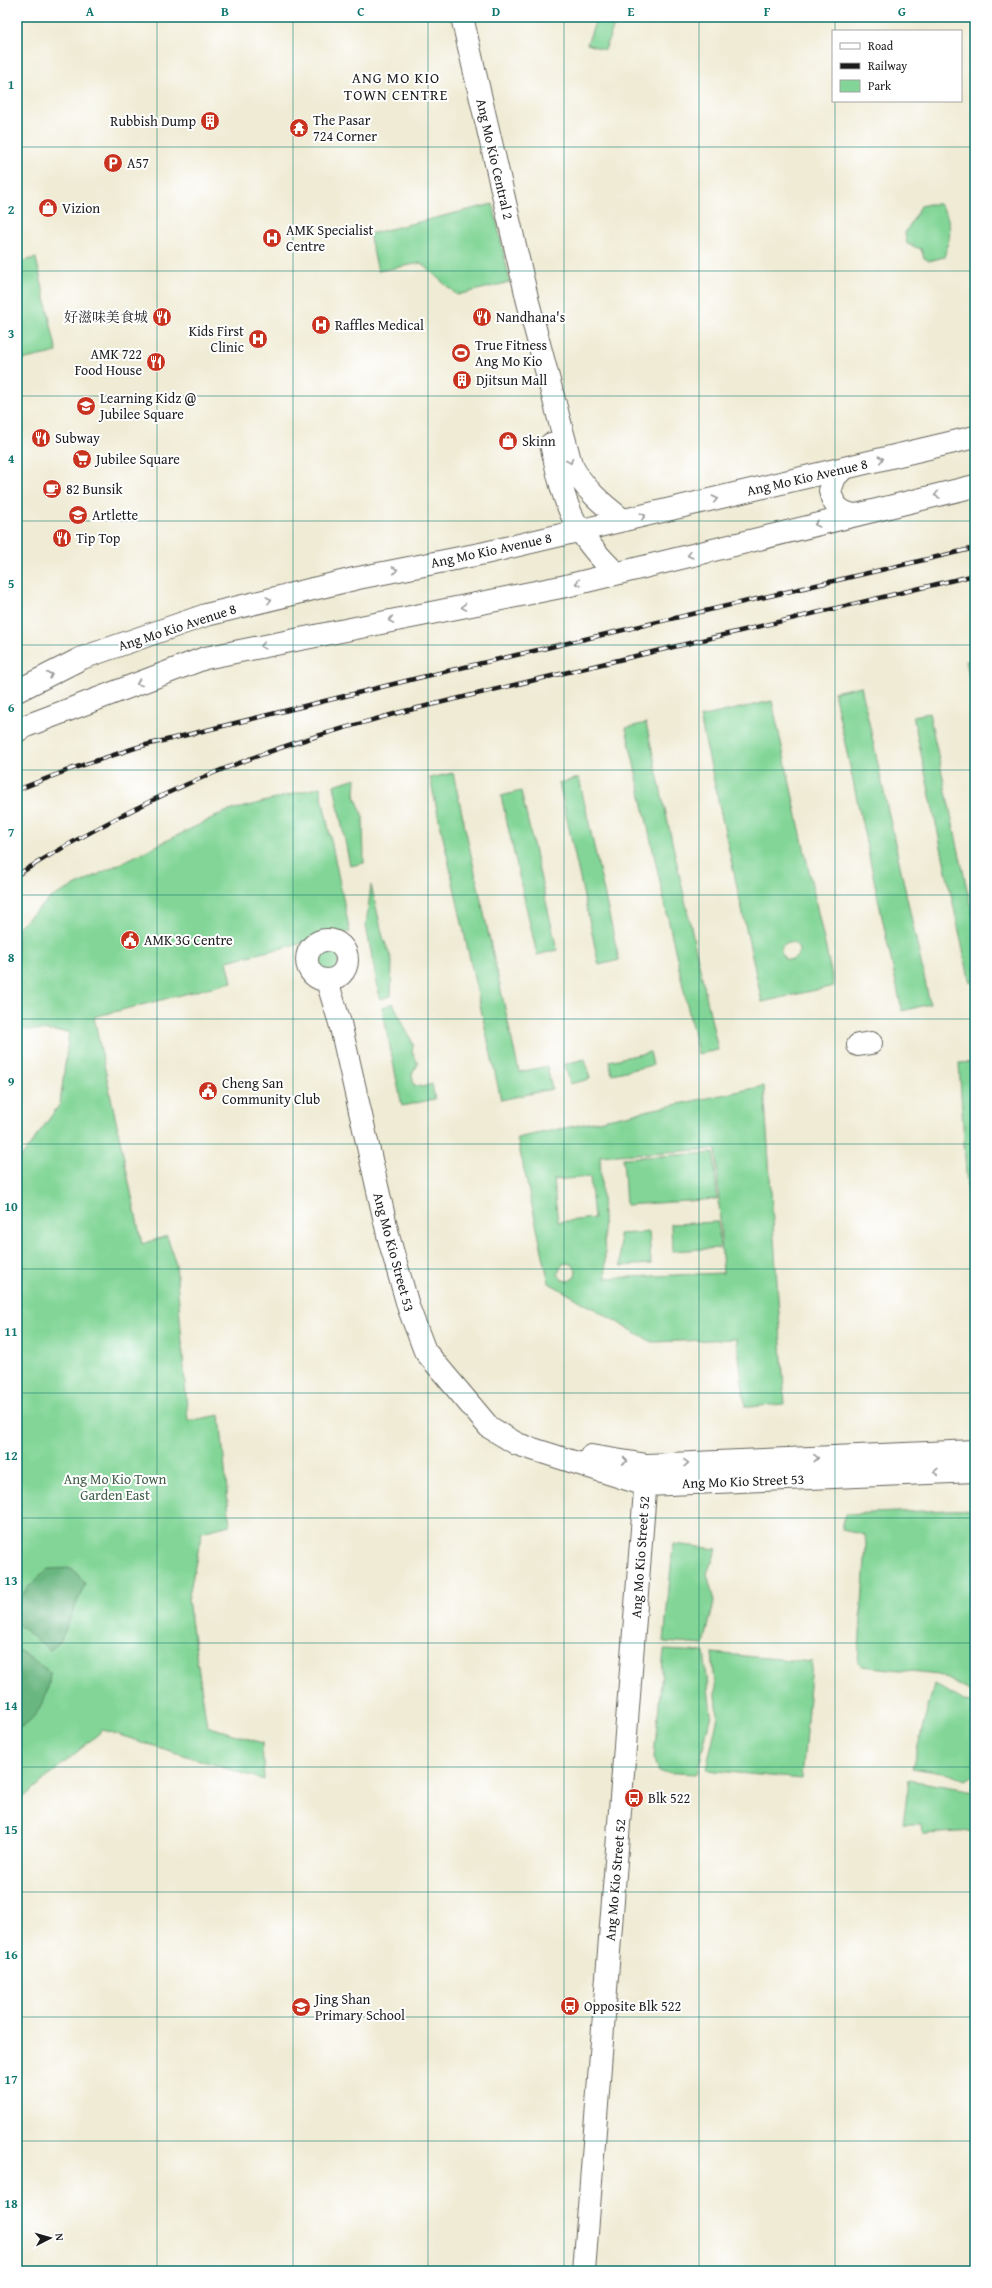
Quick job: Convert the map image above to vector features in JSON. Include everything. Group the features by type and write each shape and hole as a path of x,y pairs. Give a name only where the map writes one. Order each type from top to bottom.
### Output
{"street":[{"name":"Ang Mo Kio Central 2","path":"462,17 528,302 571,464 577,478 588,490 623,520"},
{"name":"Ang Mo Kio Central 2","path":"528,302 525,317 529,346 565,500 578,531 600,558 616,574"},
{"name":"Ang Mo Kio Avenue 8","path":"17,692 82,658 206,615 358,578 485,553 975,437"},
{"path":"844,468 835,477 830,491 838,508 847,514 854,515"},
{"path":"17,731 26,726 206,658 367,624 498,601 616,574 975,486"},
{"name":"Ang Mo Kio Street 53","path":"333,978 340,1023 389,1239 409,1309 425,1351 489,1427 517,1444 646,1475 975,1471"},
{"name":"Ang Mo Kio Street 53","path":"646,1475 975,1451"},
{"name":"Ang Mo Kio Street 52","path":"584,2271 646,1475"}],"green space":[{"path":"597,17 617,17 605,50 587,44"},
{"path":"493,204 510,282 457,295 421,263 378,271 369,234"},
{"path":"939,204 944,210 950,229 944,257 929,261 924,258 921,249 907,244 905,233 921,206"},
{"path":"36,258 57,352 17,361 17,262"},
{"path":"975,659 975,702 966,661"},
{"path":"861,686 930,1004 902,1011 834,692"},
{"path":"772,701 834,986 762,1002 700,717","holes":["788,942 795,943 799,949 798,956 792,960 785,959 781,953 782,946"]},
{"path":"929,713 975,926 975,981 970,983 913,716"},
{"path":"646,723 718,1050 698,1054 626,728"},
{"path":"453,773 519,1072 547,1066 552,1089 501,1100 430,778"},
{"path":"356,778 355,795 363,817 364,863 350,866 334,785"},
{"path":"579,778 619,960 599,965 559,783"},
{"name":"Ang Mo Kio Town Garden East","path":"320,787 350,932 227,961 232,982 94,1017 142,1244 167,1236 176,1265 188,1421 220,1415 230,1525 202,1532 188,1600 207,1726 262,1743 264,1780 103,1730 17,1803 17,1163 60,1104 69,1032 17,1029 17,928 52,897 225,812"},
{"path":"521,791 557,950 537,955 501,796"},
{"path":"371,885 383,937 392,960 391,996 380,999 366,926"},
{"path":"326,947 336,950 339,960 336,970 326,973 316,970 313,960 316,950"},
{"path":"393,1003 413,1044 412,1052 418,1064 412,1074 414,1085 422,1087 432,1084 435,1099 402,1106 382,1008"},
{"path":"650,1052 653,1065 612,1074 609,1061"},
{"path":"585,1059 590,1079 570,1084 565,1064"},
{"path":"975,1062 975,1066 971,1067 975,1125 975,1315 959,1063"},
{"path":"764,1086 785,1404 745,1407 737,1339 652,1342 549,1283 517,1138","holes":["716,1149 723,1273 606,1278 600,1156","590,1177 594,1218 558,1222 553,1180","565,1263 572,1264 576,1270 575,1277 569,1281 562,1280 558,1274 560,1267"]},
{"path":"714,1153 717,1199 626,1205 623,1158"},
{"path":"718,1222 720,1248 672,1251 671,1224"},
{"path":"649,1232 651,1264 621,1266 619,1234"},
{"path":"975,1509 975,1692 971,1692 939,1674 861,1666 858,1663 866,1544 865,1535 842,1530 845,1514"},
{"path":"673,1544 717,1549 707,1573 714,1601 704,1645 664,1642"},
{"path":"72,1568 85,1584 60,1642 50,1650 17,1624 19,1605 24,1592 28,1587 48,1569"},
{"path":"17,1649 50,1672 48,1689 37,1713 25,1725 17,1729"},
{"path":"664,1650 704,1652 711,1714 697,1774 659,1772 654,1757"},
{"path":"712,1653 812,1662 802,1779 706,1770 718,1716"},
{"path":"934,1684 963,1701 975,1702 974,1775 966,1780 948,1774 912,1768"},
{"path":"909,1780 975,1791 975,1831 923,1834 922,1824 903,1824"}],"railway":[{"path":"17,790 71,769 138,747 422,677 975,548"},
{"path":"17,875 97,828 181,787 259,755 340,729 401,712 975,575"}],"place":[{"name":"Rubbish Dump","path":"210,121"},
{"name":"The Pasar 724 Corner","path":"299,128"},
{"name":"A57","path":"113,163"},
{"name":"Vizion","path":"48,208"},
{"name":"AMK Specialist Centre","path":"272,238"},
{"name":"好滋味美食城","path":"162,317"},
{"name":"Nandhana's","path":"482,317"},
{"name":"Raffles Medical","path":"321,325"},
{"name":"Kids First Clinic","path":"258,339"},
{"name":"True Fitness Ang Mo Kio","path":"461,353"},
{"name":"AMK 722 Food House","path":"156,362"},
{"name":"Djitsun Mall","path":"462,380"},
{"name":"Learning Kidz @ Jubilee Square","path":"86,406"},
{"name":"Subway","path":"41,438"},
{"name":"Skinn","path":"508,441"},
{"name":"Jubilee Square","path":"82,459"},
{"name":"82 Bunsik","path":"52,489"},
{"name":"Artlette","path":"78,515"},
{"name":"Tip Top","path":"62,538"},
{"name":"AMK 3G Centre","path":"130,940"},
{"name":"Cheng San Community Club","path":"208,1091"},
{"name":"Blk 522","path":"634,1798"},
{"name":"Opposite Blk 522","path":"570,2006"},
{"name":"Jing Shan Primary School","path":"301,2007"}],"district":[{"name":"ANG MO KIO TOWN CENTRE","path":"396,86"}]}
